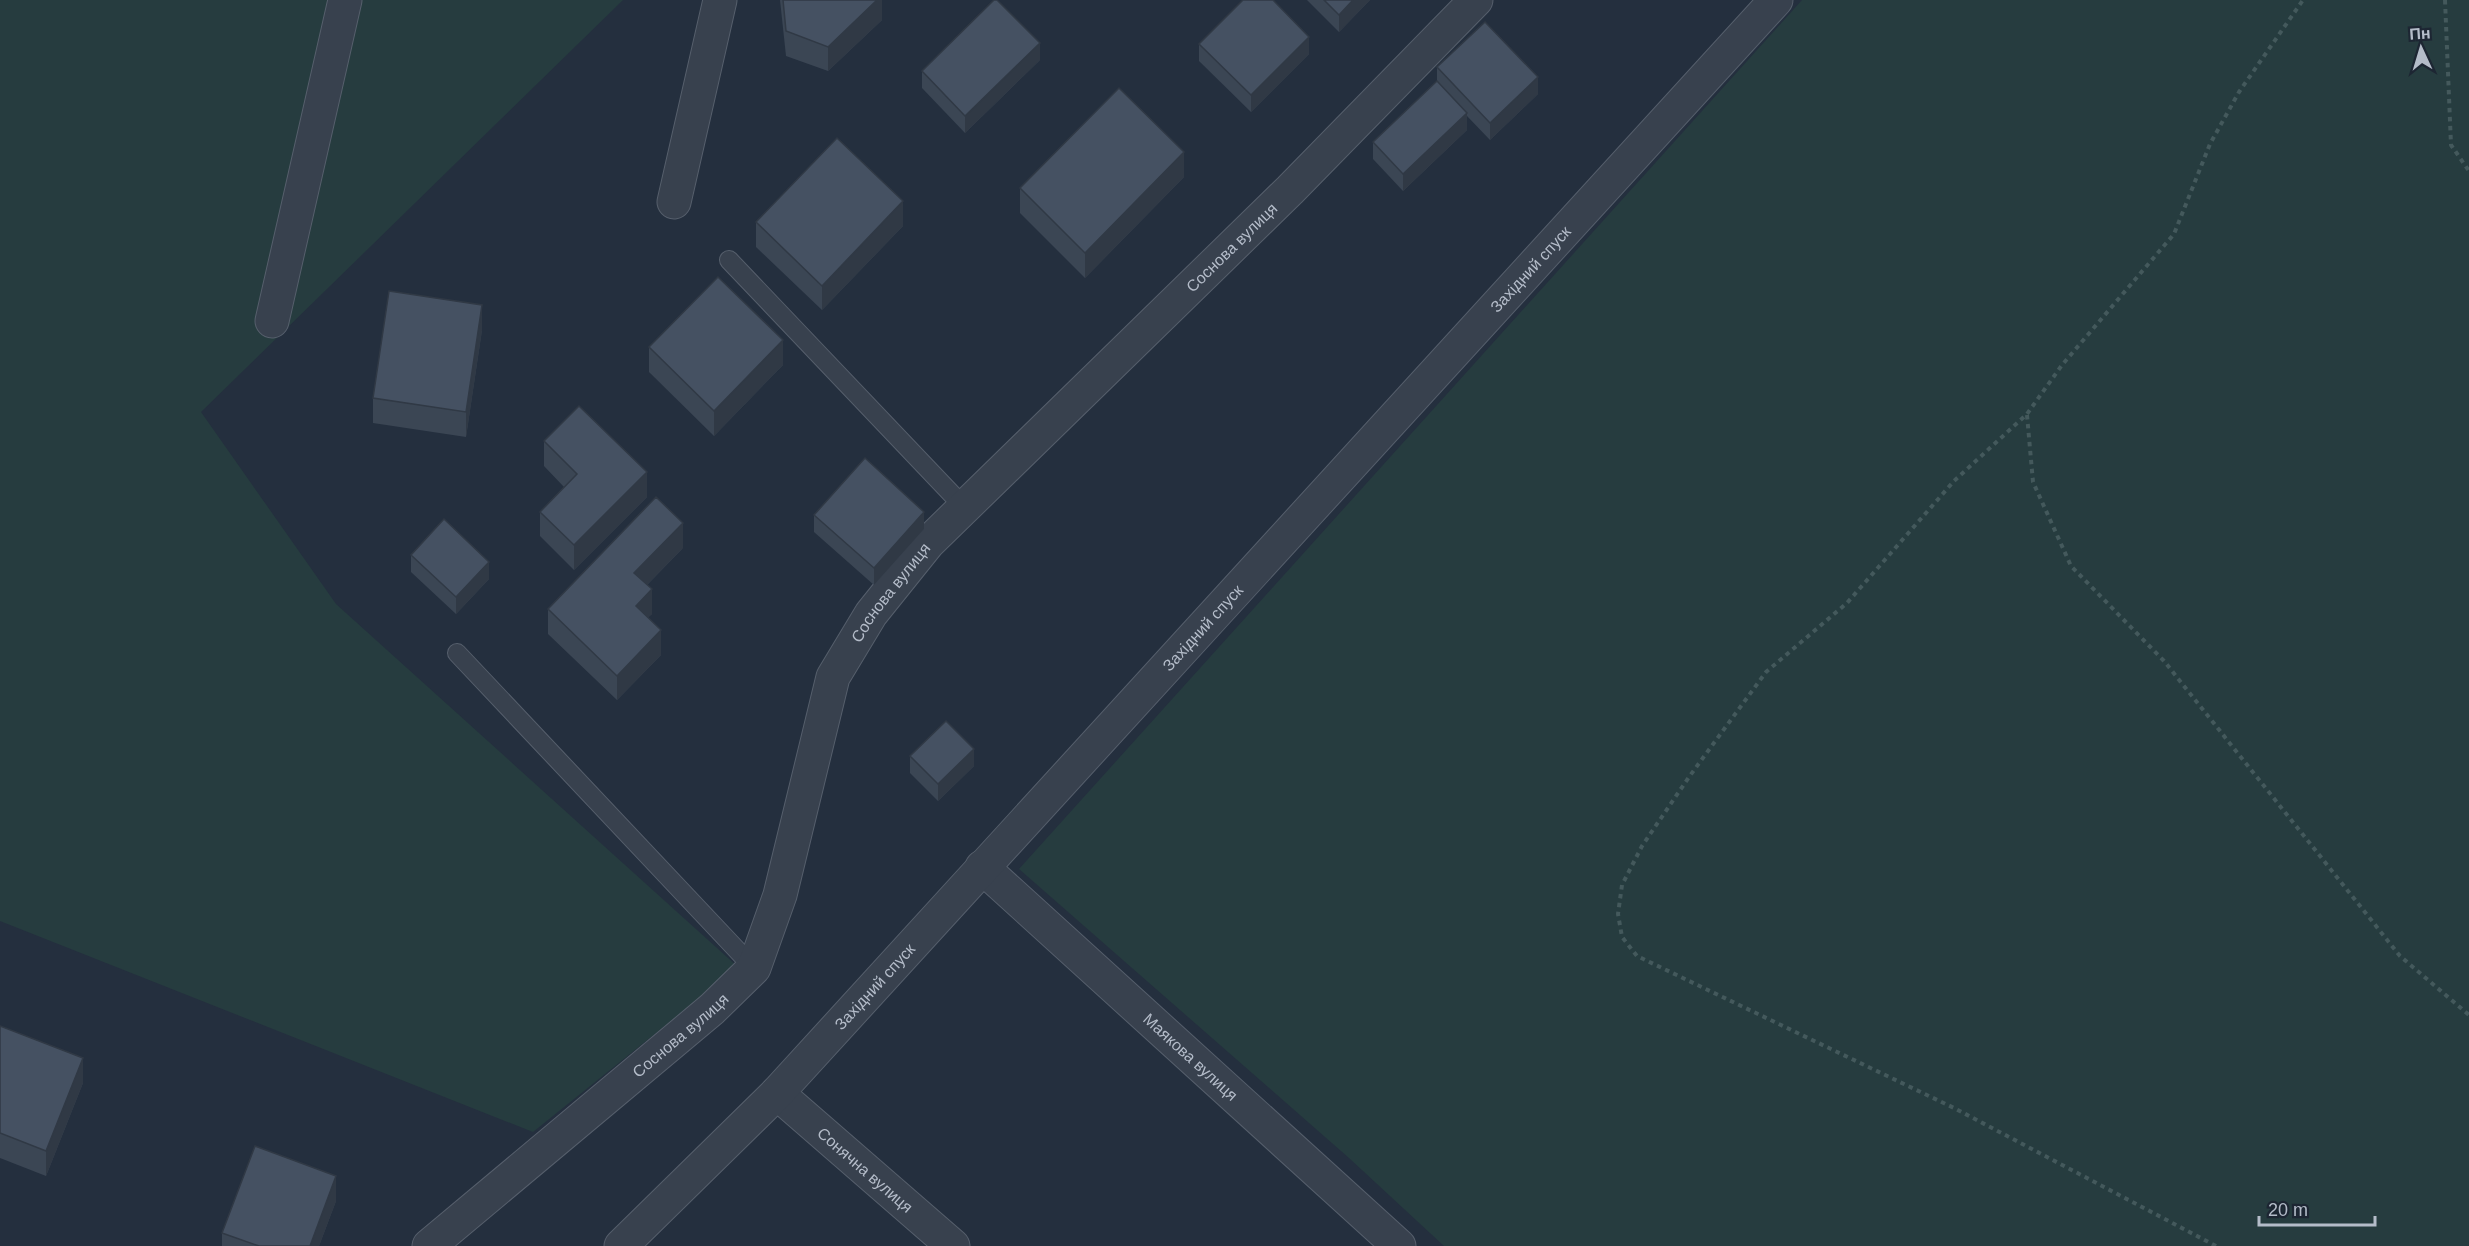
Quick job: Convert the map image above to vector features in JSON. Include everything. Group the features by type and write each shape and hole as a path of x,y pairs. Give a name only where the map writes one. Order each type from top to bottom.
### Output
{"street":[{"path":"272,321 345,0"},
{"path":"674,202 720,0"},
{"name":"Соснова вулиця","path":"429,1246 712,1009 754,968 780,895 833,678 870,614 928,543 1290,190 1476,0"},
{"name":"Західний спуск","path":"621,1246 777,1093 1776,0"},
{"name":"Маякова вулиця","path":"982,867 1399,1246"},
{"name":"Сонячна вулиця","path":"777,1093 953,1246"}],"lane":[{"path":"729,260 965,508"},
{"path":"457,653 754,968"}],"path":[{"path":"2216,1246 1954,1108 1636,956 1622,937 1618,914 1622,885 1642,846 1766,672 1847,603 1954,481 2027,414 2062,365 2174,234 2210,144 2227,113 2303,0"},
{"path":"2445,0 2451,145 2469,171"},
{"path":"2027,414 2033,482 2071,566 2164,661 2400,956 2469,1015"}],"green space":[{"path":"0,0 623,0 201,412 336,604 738,967 533,1132 0,921"},
{"path":"1802,0 2469,0 2469,1246 1444,1246 1349,1158 1019,869"}],"building":[{"path":"783,0 877,0 828,47 786,31"},
{"path":"994,0 997,0 1040,43 965,116 922,71"},
{"path":"1243,0 1273,0 1309,37 1251,95 1199,44"},
{"path":"1324,0 1353,0 1339,15"},
{"path":"1485,22 1538,77 1490,123 1437,67"},
{"path":"1437,81 1467,113 1403,174 1373,142"},
{"path":"1119,88 1184,152 1085,253 1020,188"},
{"path":"837,138 903,201 822,286 756,222"},
{"path":"718,277 783,340 714,411 649,347"},
{"path":"389,291 482,305 466,412 373,398"},
{"path":"579,406 647,472 574,545 540,512 577,474 544,441"},
{"path":"865,458 924,512 874,568 814,515"},
{"path":"656,497 683,523 634,573 652,589 636,606 661,630 617,676 548,609"},
{"path":"444,519 489,562 456,597 411,555"},
{"path":"946,721 974,749 938,784 910,756"},
{"path":"0,1026 83,1058 46,1151 0,1133"},
{"path":"255,1146 336,1176 310,1246 259,1246 222,1233"}]}
